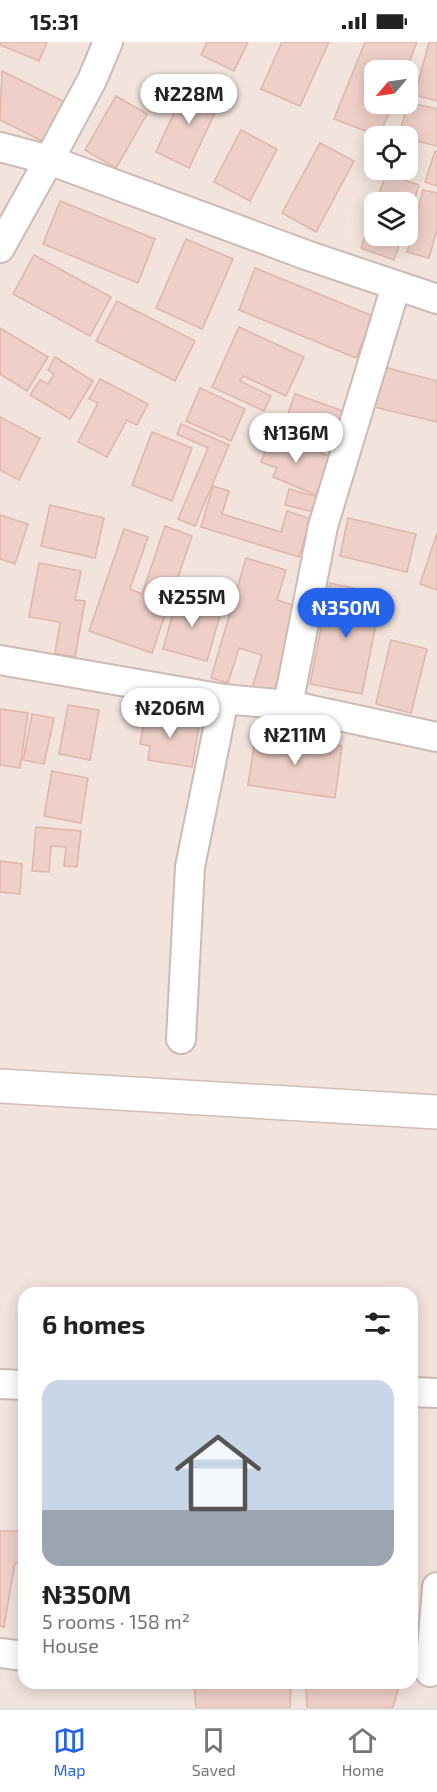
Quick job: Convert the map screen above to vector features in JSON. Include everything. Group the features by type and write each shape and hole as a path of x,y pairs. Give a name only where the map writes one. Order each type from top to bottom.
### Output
{"main road":[{"path":"0,1086 437,1112"}],"street":[{"path":"0,248 92,80 108,42"},
{"path":"0,147 49,160 437,299"},
{"path":"288,705 323,526 396,285"},
{"path":"0,660 224,699 288,705 437,737"},
{"path":"181,1039 190,867 224,699"},
{"path":"0,1384 18,1385"},
{"path":"418,1392 437,1393"},
{"path":"430,1672 437,1587"},
{"path":"0,1653 18,1655"}],"shaded area":[{"path":"0,42 437,42 437,1708 0,1708"}],"building":[{"path":"0,42 47,42 39,61 0,45"},
{"path":"207,42 248,42 234,71 201,55"},
{"path":"282,42 329,42 300,106 261,89"},
{"path":"365,42 417,42 410,60 364,60 364,114 389,114 383,126 364,126 364,130 334,119"},
{"path":"429,42 437,42 437,101 418,96 418,84"},
{"path":"2,71 67,103 48,144 0,120"},
{"path":"188,83 222,98 189,168 156,152"},
{"path":"116,96 147,114 116,168 85,150"},
{"path":"418,104 437,109 437,146 418,141 418,126 402,126 405,114 418,114"},
{"path":"241,130 277,149 250,201 214,182"},
{"path":"320,143 354,161 316,232 282,213"},
{"path":"435,151 437,152 437,186 425,182"},
{"path":"384,180 404,180 419,185 417,192 380,192"},
{"path":"423,190 437,193 437,229 429,258 407,252 409,246 418,246 418,209"},
{"path":"60,201 155,239 138,283 43,244"},
{"path":"186,239 233,259 202,329 156,308"},
{"path":"364,239 364,246 399,246 394,260 361,248"},
{"path":"34,255 111,297 90,336 13,294"},
{"path":"255,268 373,316 356,358 239,310"},
{"path":"117,301 195,341 175,381 96,341"},
{"path":"239,327 304,357 286,396 243,376 240,381 271,396 264,411 212,387"},
{"path":"0,328 48,357 27,391 0,374"},
{"path":"55,357 93,381 70,419 30,395 40,380 48,384 54,374 48,370"},
{"path":"384,367 437,381 437,422 374,407"},
{"path":"100,379 148,404 137,425 127,420 107,457 78,442 98,403 89,399"},
{"path":"200,388 245,409 231,441 186,421"},
{"path":"295,394 343,411 334,436 286,419"},
{"path":"0,417 40,438 19,480 0,470"},
{"path":"181,424 229,445 195,526 178,519 208,448 177,434"},
{"path":"152,432 192,448 172,501 132,485"},
{"path":"272,433 331,457 316,495 273,477 277,468 261,462"},
{"path":"213,486 229,491 222,514 281,532 287,511 311,519 299,557 201,527"},
{"path":"289,489 318,497 314,512 285,505"},
{"path":"50,505 104,518 95,558 41,546"},
{"path":"0,515 28,524 15,564 0,559"},
{"path":"348,518 416,534 407,572 340,556"},
{"path":"165,526 192,536 152,653 89,631 124,529 148,537 130,589 142,594"},
{"path":"437,533 437,590 420,584"},
{"path":"246,558 286,570 277,600 299,607 272,698 251,692 262,655 239,648 228,683 211,678"},
{"path":"39,563 81,571 75,600 85,601 75,657 55,653 60,622 29,617"},
{"path":"330,583 382,594 362,694 310,684"},
{"path":"178,595 222,608 207,661 163,649"},
{"path":"391,640 427,649 411,713 376,704"},
{"path":"68,705 99,710 90,760 59,754"},
{"path":"0,709 28,713 20,768 0,765"},
{"path":"146,712 200,721 192,767 148,760 150,746 140,744"},
{"path":"32,714 54,718 44,764 23,760"},
{"path":"256,733 342,746 335,798 248,785"},
{"path":"52,771 88,778 81,823 44,816"},
{"path":"36,827 81,831 77,867 64,866 66,847 51,846 49,872 32,871"},
{"path":"0,861 22,864 20,894 0,892"},
{"path":"0,1531 18,1531 18,1563 15,1563 4,1627 0,1626"},
{"path":"194,1689 291,1689 290,1708 196,1708"},
{"path":"306,1689 398,1689 393,1707 307,1708"}]}
